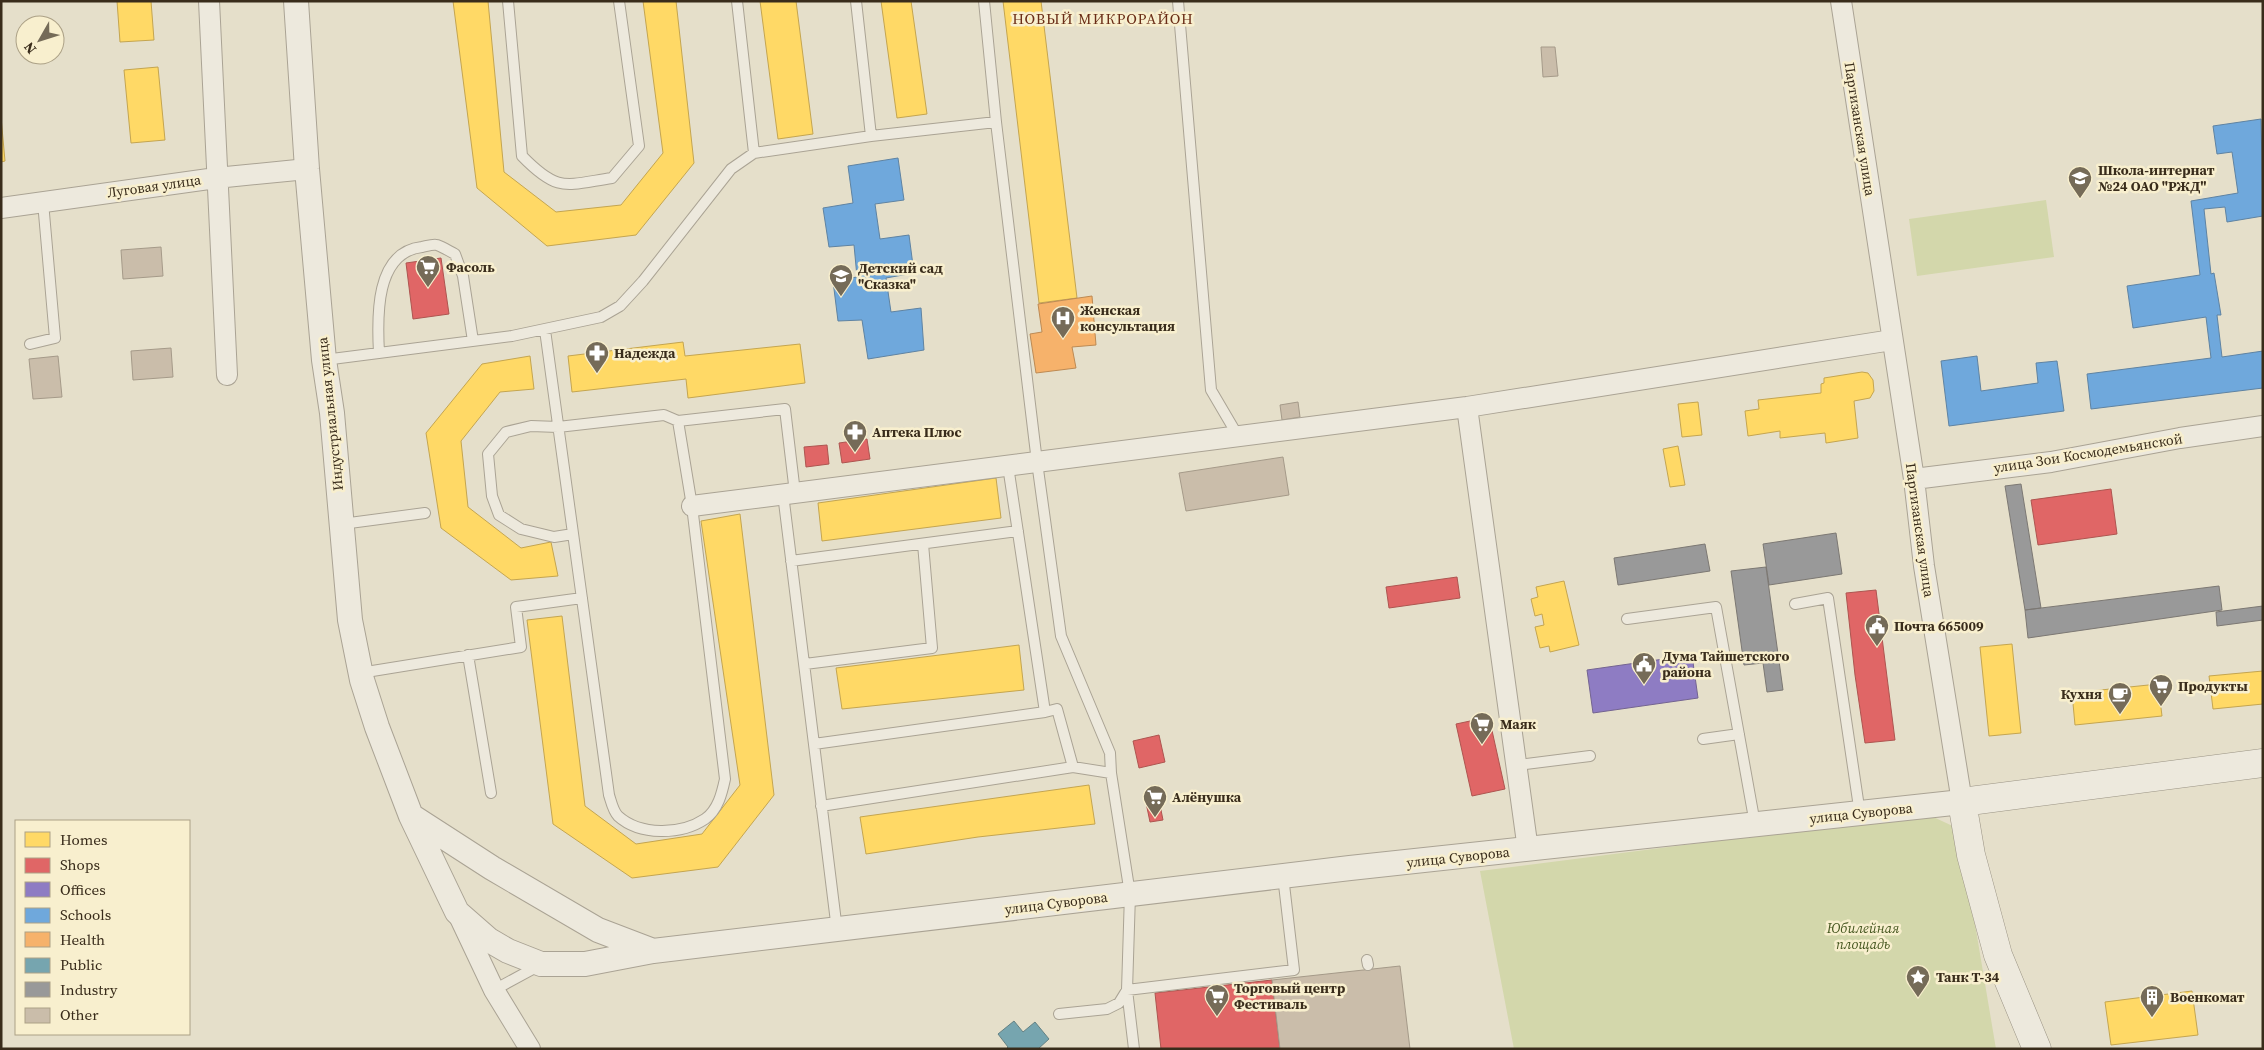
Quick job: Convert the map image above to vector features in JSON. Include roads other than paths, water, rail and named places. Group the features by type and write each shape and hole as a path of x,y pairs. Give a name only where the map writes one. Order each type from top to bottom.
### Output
{"main road":[{"name":"улица Суворова","path":"1962,802 2263,762"},
{"name":"Партизанская улица","path":"1962,802 1971,855 1998,955 2036,1049"}],"street":[{"path":"209,1 216,178 227,375"},
{"name":"Индустриальная улица","path":"296,1 307,168 324,360 332,412 350,620 360,673 377,727 411,816 457,912"},
{"name":"Партизанская улица","path":"1841,1 1914,479 1924,566 1962,802"},
{"name":"Луговая улица","path":"1,208 216,178 307,168"},
{"path":"692,506 1467,406 1892,340"},
{"path":"1467,406 1518,765 1528,850"},
{"name":"улица Зои Космодемьянской","path":"1914,479 2051,462 2180,438 2263,426"},
{"name":"улица Суворова","path":"541,964 585,964 653,951 1283,876 1962,802"},
{"path":"411,816 499,873 598,930 653,951"},
{"path":"457,912 489,940 508,951 541,964"},
{"path":"457,912 494,990 530,1049"}],"lane":[{"path":"508,1 522,156 540,174 562,186 612,178 639,146 619,1"},
{"path":"737,1 754,153"},
{"path":"856,1 871,136"},
{"path":"984,1 996,122 1037,462 1061,636 1110,753 1111,773 1130,894 1127,990 1134,1049"},
{"path":"1178,1 1211,390 1238,436"},
{"path":"324,360 545,330 601,317 620,306 643,281 730,168 754,153 871,136 996,122"},
{"path":"30,344 56,338 43,202"},
{"path":"379,353 378,328 381,290 393,262 410,248 436,245 455,254 464,276 473,341"},
{"path":"545,330 609,794 617,815 636,827 655,832 690,826 706,818 721,799 725,779 692,506 678,421"},
{"path":"573,534 554,537 521,529 499,515 492,496 488,454 506,432 531,426 558,427 664,415 678,421 785,409 791,561 836,930"},
{"path":"1008,466 1045,712"},
{"path":"341,524 425,513"},
{"path":"791,561 1018,531"},
{"path":"805,664 932,648 923,544"},
{"path":"360,673 521,647 516,607 582,598"},
{"path":"1796,604 1828,598 1860,814"},
{"path":"1627,619 1716,607 1756,824"},
{"path":"468,655 491,793"},
{"path":"814,744 1057,709 1073,767"},
{"path":"1703,739 1740,734"},
{"path":"1518,765 1590,756"},
{"path":"821,806 1073,767 1111,773"},
{"path":"1127,990 1294,970 1283,876"},
{"path":"494,990 541,964"},
{"path":"1059,1014 1108,1009 1119,1003 1127,990"}],"place":[{"name":"Школа-интернат №24 ОАО \"РЖД\"","path":"2080,199"},
{"name":"Фасоль","path":"428,288"},
{"name":"Детский сад \"Сказка\"","path":"841,297"},
{"name":"Женская консультация","path":"1063,339"},
{"name":"Надежда","path":"597,374"},
{"name":"Аптека Плюс","path":"855,453"},
{"name":"Почта 665009","path":"1877,647"},
{"name":"Дума Тайшетского района","path":"1644,685"},
{"name":"Продукты","path":"2161,707"},
{"name":"Кухня","path":"2120,715"},
{"name":"Маяк","path":"1482,745"},
{"name":"Алёнушка","path":"1155,818"},
{"name":"Танк Т-34","path":"1918,998"},
{"name":"Торговый центр Фестиваль","path":"1217,1017"},
{"name":"Военкомат","path":"2152,1018"}],"district":[{"name":"НОВЫЙ МИКРОРАЙОН","path":"1103,19"}],"park label":[{"name":"Юбилейная площадь","path":"1863,936"}]}
